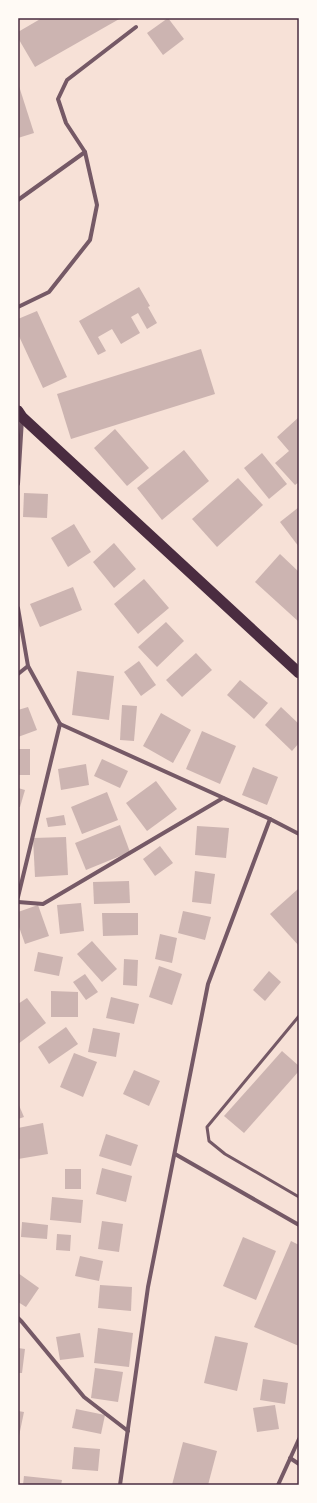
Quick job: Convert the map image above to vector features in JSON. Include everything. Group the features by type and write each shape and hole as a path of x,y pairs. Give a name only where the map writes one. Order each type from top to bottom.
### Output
{"highway":[{"path":"20,414 299,673"}],"street":[{"path":"18,307 49,292 90,240 97,205 85,152 66,123 58,99 67,80 136,27"},
{"path":"18,200 85,152"},
{"path":"18,484 20,414"},
{"path":"18,608 28,666 60,724 270,819 299,834"},
{"path":"18,674 28,666"},
{"path":"18,896 60,724"},
{"path":"18,902 43,904 223,798"},
{"path":"120,1485 148,1287 208,984 270,819"},
{"path":"175,1154 299,1225"},
{"path":"18,1318 84,1397 128,1431"},
{"path":"278,1485 299,1439"},
{"path":"290,1458 299,1464"}],"lane":[{"path":"299,1016 207,1127 209,1141 225,1154 299,1197"}],"building":[{"path":"42,18 121,18 35,67 18,38 18,32"},
{"path":"168,18 184,39 163,55 147,33"},
{"path":"18,83 34,133 18,138"},
{"path":"139,287 150,306 148,307 157,323 147,329 138,313 131,317 140,333 121,344 112,329 98,337 106,351 98,355 79,321"},
{"path":"37,311 67,377 43,388 18,334 18,319"},
{"path":"201,349 215,394 71,439 57,394"},
{"path":"299,417 299,482 295,485 275,463 289,451 277,437"},
{"path":"115,429 149,468 127,486 94,448"},
{"path":"184,450 209,481 162,520 137,488"},
{"path":"262,453 287,484 269,499 244,468"},
{"path":"238,478 263,505 217,547 192,519"},
{"path":"24,493 48,494 47,518 23,517"},
{"path":"299,507 299,547 280,522"},
{"path":"74,524 91,552 68,567 51,538"},
{"path":"114,543 136,569 114,588 93,562"},
{"path":"280,554 299,572 299,622 255,582"},
{"path":"144,579 169,608 138,634 114,604"},
{"path":"73,587 82,610 40,627 30,604"},
{"path":"166,622 184,641 157,667 138,647"},
{"path":"196,653 212,670 182,697 166,680"},
{"path":"139,661 156,685 141,696 124,672"},
{"path":"77,671 114,676 109,720 72,715"},
{"path":"240,680 268,703 254,719 227,695"},
{"path":"122,705 137,706 134,741 120,740"},
{"path":"28,707 37,730 18,737 18,710"},
{"path":"281,707 299,724 299,743 292,751 265,725"},
{"path":"161,713 191,730 173,763 143,746"},
{"path":"202,731 236,746 220,784 186,769"},
{"path":"18,749 30,749 30,775 18,775"},
{"path":"102,759 128,771 120,788 94,776"},
{"path":"86,764 89,785 61,790 58,769"},
{"path":"253,767 278,777 267,805 242,795"},
{"path":"156,781 177,809 147,831 126,803"},
{"path":"18,788 25,790 20,807 18,807"},
{"path":"107,792 118,820 82,834 71,807"},
{"path":"64,815 66,825 48,827 46,818"},
{"path":"120,825 130,852 86,870 75,843"},
{"path":"197,826 229,828 226,858 195,855"},
{"path":"66,837 68,875 35,877 33,838"},
{"path":"160,846 173,863 155,876 143,859"},
{"path":"195,871 215,874 211,904 192,902"},
{"path":"129,881 130,903 94,904 93,882"},
{"path":"298,889 299,890 299,946 270,914"},
{"path":"81,903 84,931 60,934 57,905"},
{"path":"38,905 49,936 25,944 18,924 18,912"},
{"path":"183,911 211,917 205,940 178,933"},
{"path":"102,913 138,913 138,935 103,936"},
{"path":"160,934 177,938 172,963 155,959"},
{"path":"92,941 117,969 102,982 77,954"},
{"path":"38,952 63,957 59,976 34,971"},
{"path":"124,959 138,960 137,986 123,985"},
{"path":"159,966 182,974 172,1005 149,997"},
{"path":"269,971 281,982 265,1001 253,990"},
{"path":"85,974 98,992 86,1000 73,982"},
{"path":"51,991 78,992 78,1017 51,1017"},
{"path":"111,997 139,1004 134,1024 106,1018"},
{"path":"27,998 46,1023 18,1044 18,1004"},
{"path":"66,1027 78,1044 49,1064 38,1047"},
{"path":"93,1028 120,1033 116,1057 88,1052"},
{"path":"282,1051 299,1066 299,1071 244,1133 224,1116"},
{"path":"74,1053 97,1062 83,1097 60,1087"},
{"path":"134,1070 160,1081 149,1106 123,1094"},
{"path":"18,1103 24,1117 18,1119"},
{"path":"43,1123 48,1154 18,1159 18,1128"},
{"path":"106,1134 138,1145 131,1166 99,1156"},
{"path":"102,1168 132,1176 126,1202 96,1194"},
{"path":"65,1169 81,1169 81,1189 65,1189"},
{"path":"52,1197 83,1200 81,1223 50,1220"},
{"path":"102,1221 123,1224 119,1252 98,1249"},
{"path":"22,1222 48,1225 47,1239 21,1237"},
{"path":"57,1234 71,1235 70,1251 56,1250"},
{"path":"243,1237 276,1251 256,1300 223,1286"},
{"path":"291,1241 299,1245 299,1346 254,1327"},
{"path":"80,1256 103,1261 99,1281 75,1276"},
{"path":"18,1273 39,1288 26,1307 18,1302"},
{"path":"100,1285 132,1287 131,1311 98,1308"},
{"path":"98,1328 133,1333 129,1367 94,1363"},
{"path":"80,1333 84,1357 60,1360 56,1337"},
{"path":"215,1336 248,1343 237,1391 204,1383"},
{"path":"18,1348 25,1349 22,1373 18,1373"},
{"path":"95,1368 123,1372 118,1402 91,1398"},
{"path":"263,1379 288,1383 285,1404 260,1400"},
{"path":"275,1405 279,1429 257,1432 253,1408"},
{"path":"76,1409 105,1415 101,1434 72,1428"},
{"path":"18,1411 24,1412 19,1436 18,1436"},
{"path":"183,1442 217,1451 208,1485 172,1485"},
{"path":"74,1447 100,1449 98,1471 72,1469"},
{"path":"24,1476 62,1480 61,1485 23,1485"}]}
